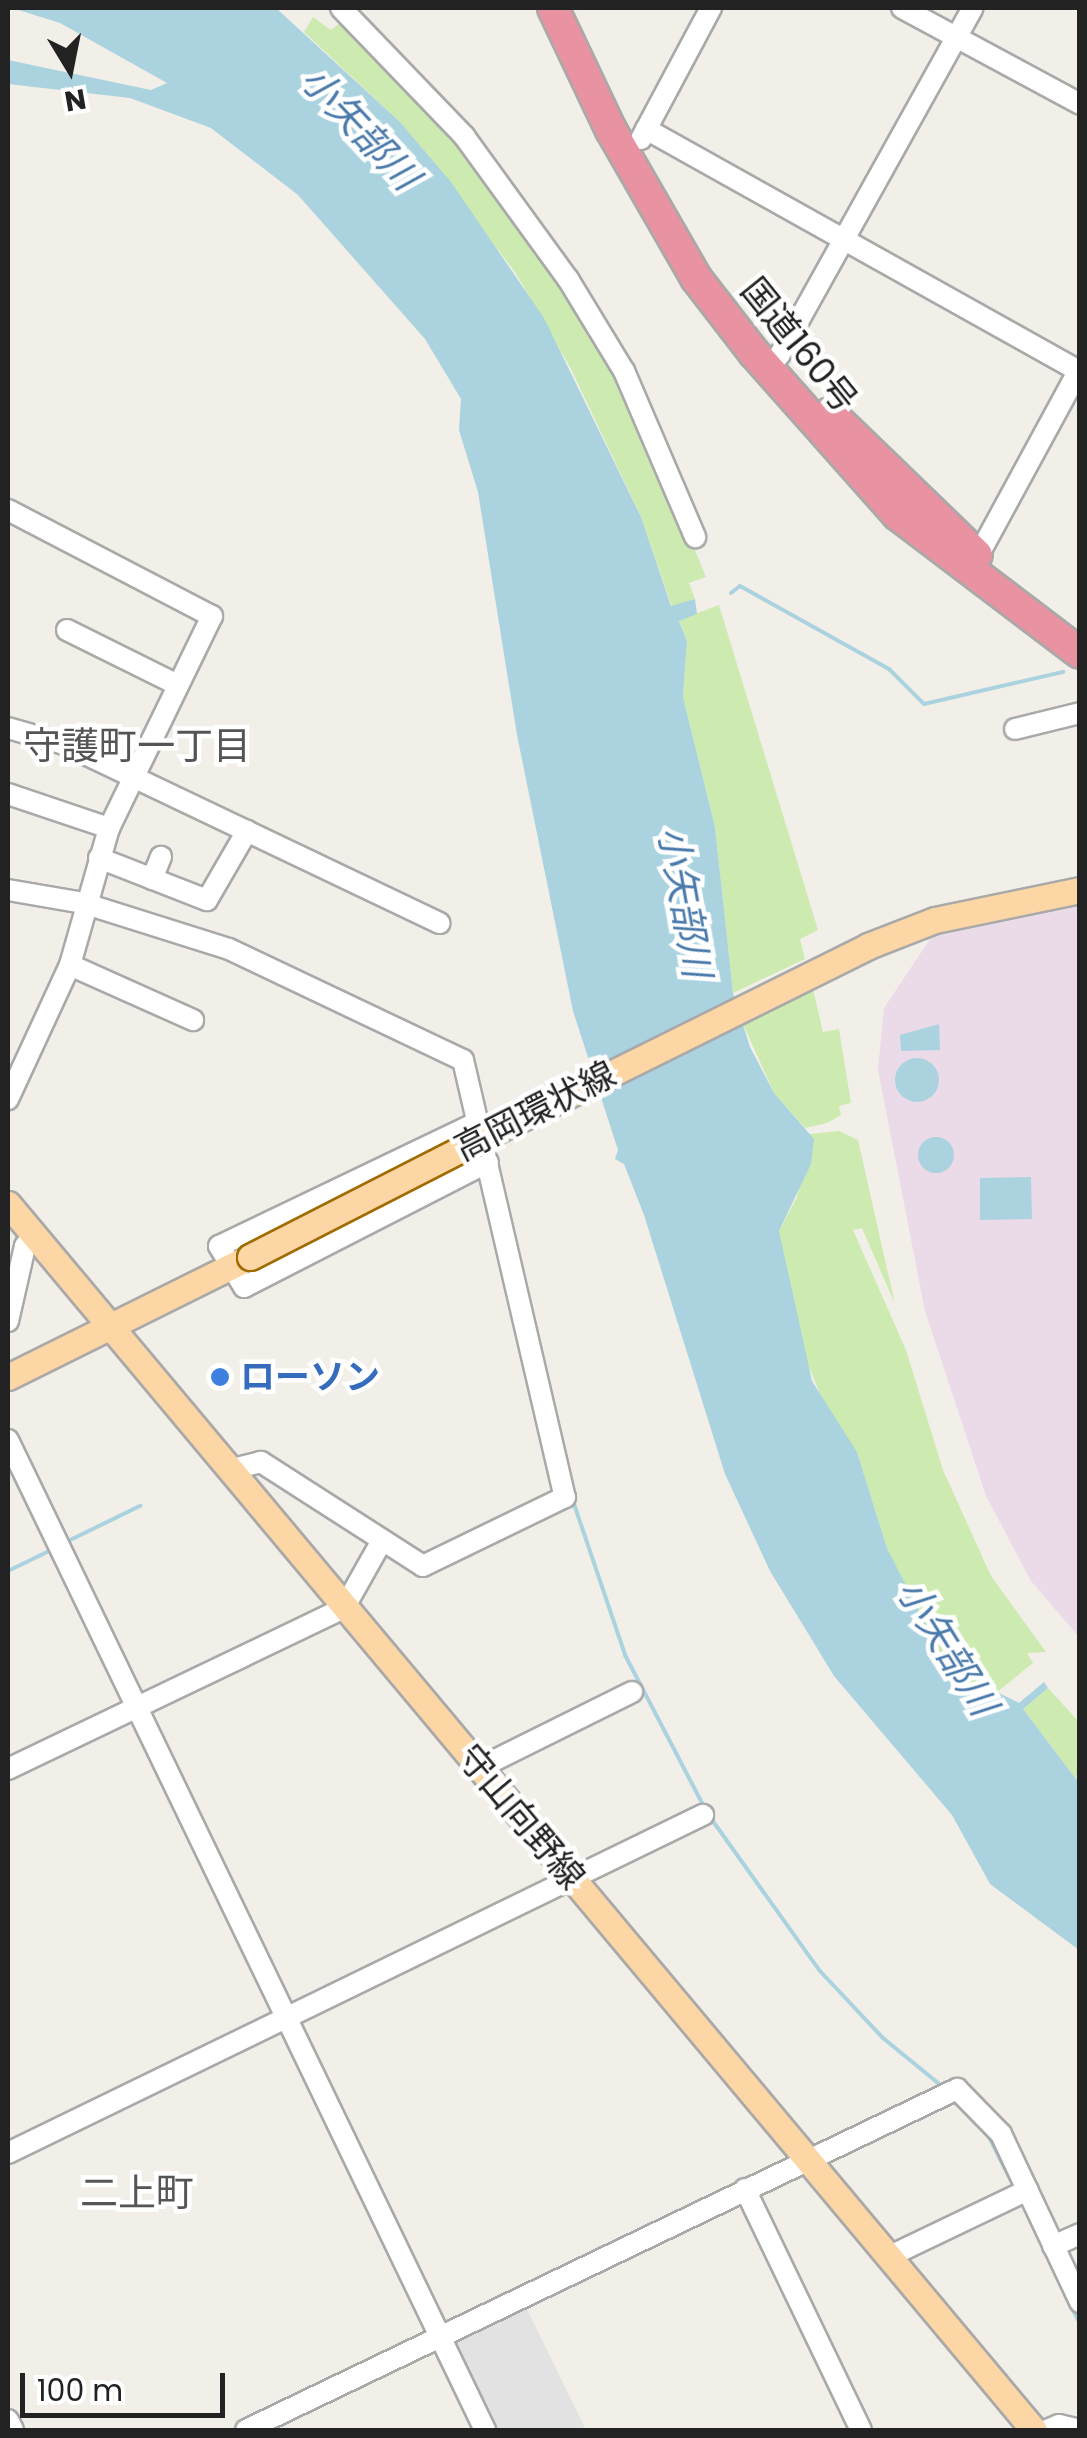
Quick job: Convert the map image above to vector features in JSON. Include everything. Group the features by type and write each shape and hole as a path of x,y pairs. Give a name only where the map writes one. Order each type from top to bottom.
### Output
{"highway":[{"name":"国道160号","path":"552,8 611,130 696,278 754,353 898,514 1080,653"},
{"name":"国道160号","path":"573,8 643,135 700,251 779,356 874,461 978,556 1080,627"}],"main road":[{"name":"高岡環状線","path":"8,1376 240,1262 484,1128 520,1117 868,946 935,920 1080,890"},
{"name":"守山向野線","path":"8,1204 1034,2430"}],"street":[{"path":"340,8 464,136 568,279 624,370 695,537"},
{"path":"711,8 643,135 844,238 1079,370 978,556"},
{"path":"902,8 1080,104"},
{"path":"779,356 973,8"},
{"path":"8,510 212,616 110,828 84,903 88,913 70,965 8,1099"},
{"path":"67,630 178,685"},
{"path":"1014,729 1080,713"},
{"path":"8,728 64,744 439,922"},
{"path":"8,794 110,828"},
{"path":"99,858 208,900 247,831"},
{"path":"152,879 161,856"},
{"path":"8,890 84,903 229,949 464,1060 484,1128 488,1162 565,1497 423,1566 380,1544 261,1462 229,1470"},
{"path":"70,965 193,1020"},
{"path":"240,1262 239,1284 253,1284 488,1162"},
{"path":"8,1321 12,1272 34,1234"},
{"path":"8,1440 484,2430"},
{"path":"8,1769 344,1608 380,1544"},
{"path":"479,1768 632,1692"},
{"path":"8,2154 703,1815"},
{"path":"246,2430 956,2089 1001,2134 1080,2302"},
{"path":"744,2190 861,2430"},
{"path":"888,2256 1028,2190"},
{"path":"1054,2246 1080,2234"},
{"path":"8,2420 13,2430"},
{"path":"1047,2430 1059,2426 1080,2430"}],"shaded area":[{"path":"1079,901 1079,1637 1031,1581 986,1496 925,1311 878,1070 884,1008 932,936"},
{"path":"524,2303 586,2430 495,2430 453,2344"}],"green space":[{"path":"313,17 331,30 346,18 442,118 541,249 646,430 706,577 689,583 695,599 672,607 641,517 571,369 515,272 399,121 304,32"},
{"path":"719,605 818,930 800,939 805,959 733,993 715,827 683,697 687,641 679,620"},
{"path":"813,989 823,1032 839,1029 851,1103 839,1106 841,1115 827,1123 805,1128 774,1093 743,1024"},
{"path":"839,1131 858,1140 895,1304 862,1228 853,1230 906,1350 943,1470 991,1576 1046,1652 1027,1653 1033,1663 996,1693 987,1688 978,1697 939,1657 887,1548 857,1452 827,1411 805,1357 779,1231 797,1197 810,1134"},
{"path":"1048,1688 1079,1722 1079,1783 1023,1709"}],"water":[{"name":"小矢部川","path":"12,8 276,8 399,121 451,182 544,318 641,517 671,606 695,599 697,614 679,621 687,641 683,697 715,827 733,993 750,1047 774,1093 814,1139 811,1164 779,1231 812,1381 857,1452 887,1548 950,1672 977,1696 987,1687 1019,1703 1044,1682 1048,1688 1023,1709 1079,1783 1079,1950 990,1884 952,1815 834,1676 770,1571 725,1474 644,1215 624,1164 615,1159 618,1150 573,1011 517,735 478,492 459,430 461,399 425,339 298,195 211,128 130,98 8,84 8,60 151,90 167,83 60,23"},
{"path":"939,1024 940,1050 901,1051 900,1035"},
{"path":"917,1058 933,1064 939,1080 933,1096 917,1102 901,1096 895,1080 901,1064"},
{"path":"936,1137 949,1142 954,1155 949,1168 936,1173 923,1168 918,1155 923,1142"},
{"path":"1031,1177 1032,1219 980,1220 980,1178"}],"waterway":[{"path":"731,593 740,586 889,669 924,704 1063,672"},
{"path":"573,1501 625,1655 705,1809"},
{"path":"64,1543 140,1506"},
{"path":"8,1571 51,1550"},
{"path":"710,1817 820,1971 883,2038 944,2088"},
{"path":"988,2135 1015,2189"},
{"path":"1071,2306 1080,2324"}],"place":[{"name":"ローソン","path":"220,1377"}],"district":[{"name":"守護町一丁目","path":"137,746"},
{"name":"二上町","path":"137,2193"}]}
